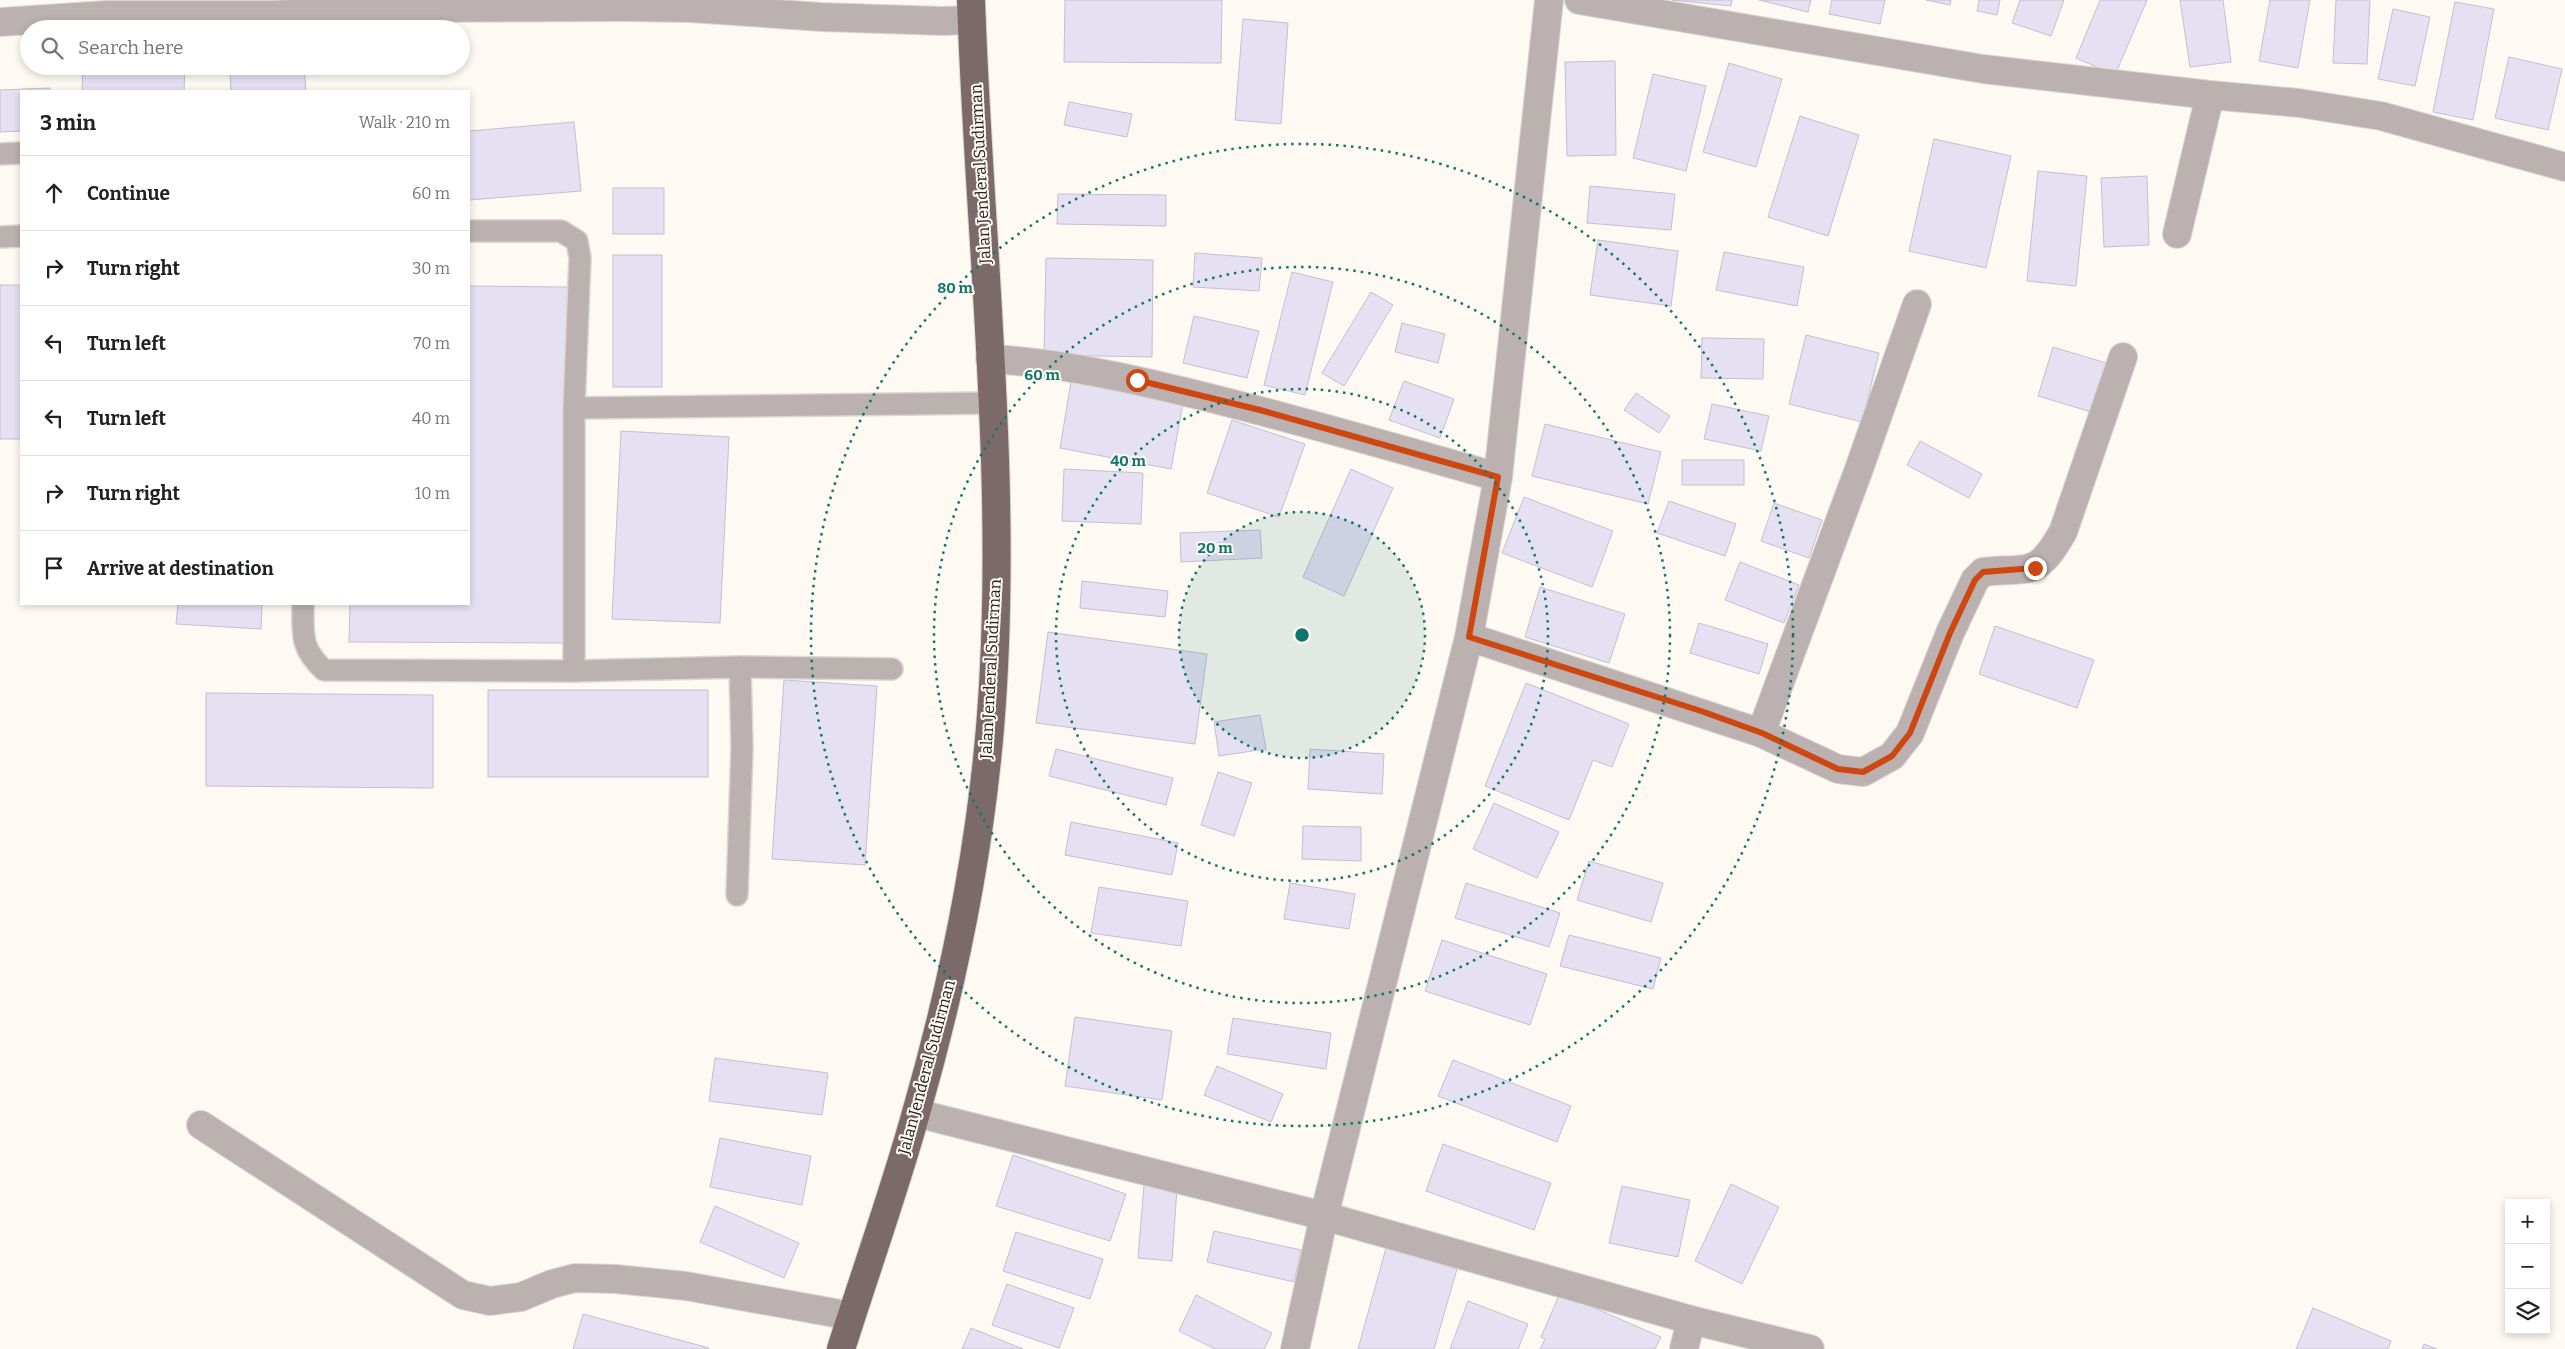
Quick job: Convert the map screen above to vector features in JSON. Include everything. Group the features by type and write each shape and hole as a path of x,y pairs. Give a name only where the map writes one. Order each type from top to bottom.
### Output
{"highway":[{"name":"Jalan Jenderal Sudirman","path":"841,1349 916,1113 952,972 973,862 990,730 995,564 990,359 972,10"}],"street":[{"path":"1295,1349 1324,1216 1469,637 1498,477 1549,0"},
{"path":"1579,0 1983,70 2299,103 2380,116 2565,167"},
{"path":"27,20 107,14 273,14 393,8 625,4 821,17 972,10"},
{"path":"0,22 20,21"},
{"path":"2177,234 2210,95"},
{"path":"1762,733 1859,469 1917,304"},
{"path":"1469,637 1701,711 1762,733 1838,769 1863,772 1892,756 1910,733 1950,633 1975,580 1983,572 2035,568 2048,557 2063,532 2123,357"},
{"path":"990,359 1015,360 1137,380 1260,410 1498,477"},
{"path":"916,1113 1324,1216 1691,1320 1810,1349"},
{"path":"201,1125 463,1295 490,1302 521,1297 552,1284 575,1278 616,1279 686,1286 851,1316"},
{"path":"1684,1349 1691,1320"}],"lane":[{"path":"0,154 20,153"},
{"path":"470,231 561,231 577,241 580,258 574,408 574,671"},
{"path":"0,237 20,236"},
{"path":"574,408 991,404"},
{"path":"303,605 303,634 309,657 324,670 892,669"},
{"path":"737,895 742,748 740,668"}],"building":[{"path":"1065,0 1222,0 1221,63 1064,62"},
{"path":"1672,0 1732,0 1731,6"},
{"path":"1759,0 1811,0 1808,12"},
{"path":"1832,0 1885,0 1880,24 1829,14"},
{"path":"1926,0 1951,0 1950,5"},
{"path":"1979,0 2000,0 1997,15 1977,11"},
{"path":"2020,0 2064,0 2051,36 2012,23"},
{"path":"2100,0 2147,0 2115,75 2076,58"},
{"path":"2180,0 2223,0 2231,62 2190,67"},
{"path":"2270,0 2310,0 2298,68 2259,61"},
{"path":"2336,0 2370,0 2367,64 2333,63"},
{"path":"2455,2 2494,9 2473,120 2433,112"},
{"path":"2393,9 2430,17 2415,86 2378,79"},
{"path":"1243,19 1288,23 1281,124 1235,120"},
{"path":"2509,57 2562,69 2548,130 2495,118"},
{"path":"1615,61 1616,155 1567,156 1565,62"},
{"path":"1729,63 1782,79 1756,167 1703,152"},
{"path":"1653,74 1706,86 1686,171 1633,158"},
{"path":"83,75 185,75 184,90 82,90"},
{"path":"230,75 305,75 306,90 231,90"},
{"path":"50,88 50,90 20,90 20,131 0,132 0,90"},
{"path":"1069,102 1132,114 1127,137 1064,125"},
{"path":"1800,116 1859,135 1828,236 1768,217"},
{"path":"574,122 581,191 470,200 470,131"},
{"path":"1934,139 2011,156 1986,268 1909,251"},
{"path":"2038,171 2087,176 2076,286 2027,281"},
{"path":"2147,176 2149,245 2104,247 2101,178"},
{"path":"1590,186 1675,194 1671,230 1587,223"},
{"path":"613,188 664,188 664,234 613,234"},
{"path":"1058,194 1166,195 1166,226 1057,224"},
{"path":"1598,240 1678,251 1671,306 1590,295"},
{"path":"1724,252 1804,267 1797,306 1716,290"},
{"path":"1195,253 1262,258 1259,291 1193,287"},
{"path":"613,255 662,255 662,387 613,387"},
{"path":"1046,258 1153,260 1152,357 1044,355"},
{"path":"1292,272 1333,282 1305,395 1264,385"},
{"path":"0,285 20,285 20,439 0,439"},
{"path":"470,286 569,287 566,643 349,642 350,605 470,605"},
{"path":"1371,292 1393,305 1344,386 1322,373"},
{"path":"1194,316 1259,331 1247,378 1183,363"},
{"path":"1402,323 1445,334 1438,363 1395,352"},
{"path":"1806,335 1879,353 1862,422 1789,404"},
{"path":"1702,338 1764,339 1763,379 1701,378"},
{"path":"2053,347 2113,365 2098,414 2038,396"},
{"path":"1404,381 1454,399 1440,438 1389,420"},
{"path":"1071,382 1183,403 1171,469 1060,448"},
{"path":"1636,393 1670,416 1659,433 1624,410"},
{"path":"1712,404 1769,416 1761,451 1704,439"},
{"path":"1232,420 1305,444 1279,517 1207,493"},
{"path":"1545,424 1661,452 1648,504 1532,476"},
{"path":"621,431 729,437 720,623 612,619"},
{"path":"1920,441 1982,474 1969,498 1907,465"},
{"path":"1682,460 1744,460 1744,485 1682,485"},
{"path":"1064,469 1143,473 1141,524 1062,521"},
{"path":"1351,469 1393,488 1344,596 1303,577"},
{"path":"1524,497 1613,531 1592,587 1502,553"},
{"path":"1669,501 1736,524 1725,556 1657,533"},
{"path":"1774,503 1822,520 1809,558 1761,541"},
{"path":"1260,530 1262,558 1181,562 1180,533"},
{"path":"1740,562 1799,585 1784,623 1725,600"},
{"path":"1082,581 1168,591 1165,617 1080,608"},
{"path":"1540,587 1625,614 1609,663 1525,637"},
{"path":"178,605 262,605 261,629 176,624"},
{"path":"1699,623 1768,644 1759,674 1690,653"},
{"path":"1995,626 2094,660 2077,708 1979,674"},
{"path":"1048,632 1207,654 1195,744 1036,723"},
{"path":"784,680 877,686 865,865 772,859"},
{"path":"1526,683 1629,724 1612,767 1593,760 1569,820 1485,786"},
{"path":"488,690 708,690 708,777 488,777"},
{"path":"206,693 433,695 433,788 206,786"},
{"path":"1260,715 1266,749 1219,756 1214,722"},
{"path":"1056,749 1173,778 1166,805 1049,776"},
{"path":"1310,749 1384,754 1382,794 1308,789"},
{"path":"1218,772 1252,783 1234,836 1201,825"},
{"path":"1494,803 1559,832 1537,878 1473,849"},
{"path":"1071,822 1178,843 1172,875 1065,855"},
{"path":"1303,826 1361,827 1361,861 1302,859"},
{"path":"1589,861 1663,883 1651,922 1577,900"},
{"path":"1290,883 1355,894 1349,929 1284,919"},
{"path":"1466,883 1560,913 1549,947 1455,918"},
{"path":"1099,887 1188,901 1181,946 1091,933"},
{"path":"1569,935 1661,958 1653,989 1560,966"},
{"path":"1442,940 1547,974 1530,1025 1425,991"},
{"path":"1075,1017 1172,1031 1162,1100 1065,1086"},
{"path":"1233,1018 1331,1033 1326,1069 1227,1054"},
{"path":"715,1058 828,1073 822,1115 709,1101"},
{"path":"1453,1060 1571,1106 1557,1142 1438,1096"},
{"path":"1217,1066 1283,1094 1271,1122 1204,1095"},
{"path":"720,1138 811,1156 802,1205 710,1187"},
{"path":"1443,1144 1551,1183 1534,1230 1426,1191"},
{"path":"1013,1155 1126,1194 1110,1241 996,1206"},
{"path":"1731,1184 1779,1207 1742,1284 1695,1261"},
{"path":"1144,1185 1177,1188 1172,1261 1138,1258"},
{"path":"1622,1186 1690,1200 1678,1257 1609,1243"},
{"path":"715,1206 799,1243 784,1278 700,1242"},
{"path":"1214,1231 1301,1250 1294,1282 1207,1262"},
{"path":"1016,1232 1103,1259 1090,1299 1003,1271"},
{"path":"1386,1248 1457,1269 1434,1349 1358,1349"},
{"path":"1007,1284 1074,1308 1059,1348 992,1325"},
{"path":"1560,1293 1661,1337 1655,1349 1540,1349 1545,1339 1541,1337"},
{"path":"1196,1295 1272,1333 1264,1349 1215,1349 1179,1331"},
{"path":"1468,1301 1528,1324 1518,1349 1450,1349"},
{"path":"2313,1308 2391,1341 2388,1349 2296,1349"},
{"path":"583,1314 709,1348 709,1349 573,1349"},
{"path":"971,1328 1023,1349 962,1349"},
{"path":"2424,1344 2437,1349 2422,1349"}],"route":[{"path":"1137,380 1260,410 1498,477 1469,637 1701,711 1762,733 1800,753 1838,769 1863,772 1892,756 1910,733 1950,633 1975,580 1983,572 2035,568"}]}
